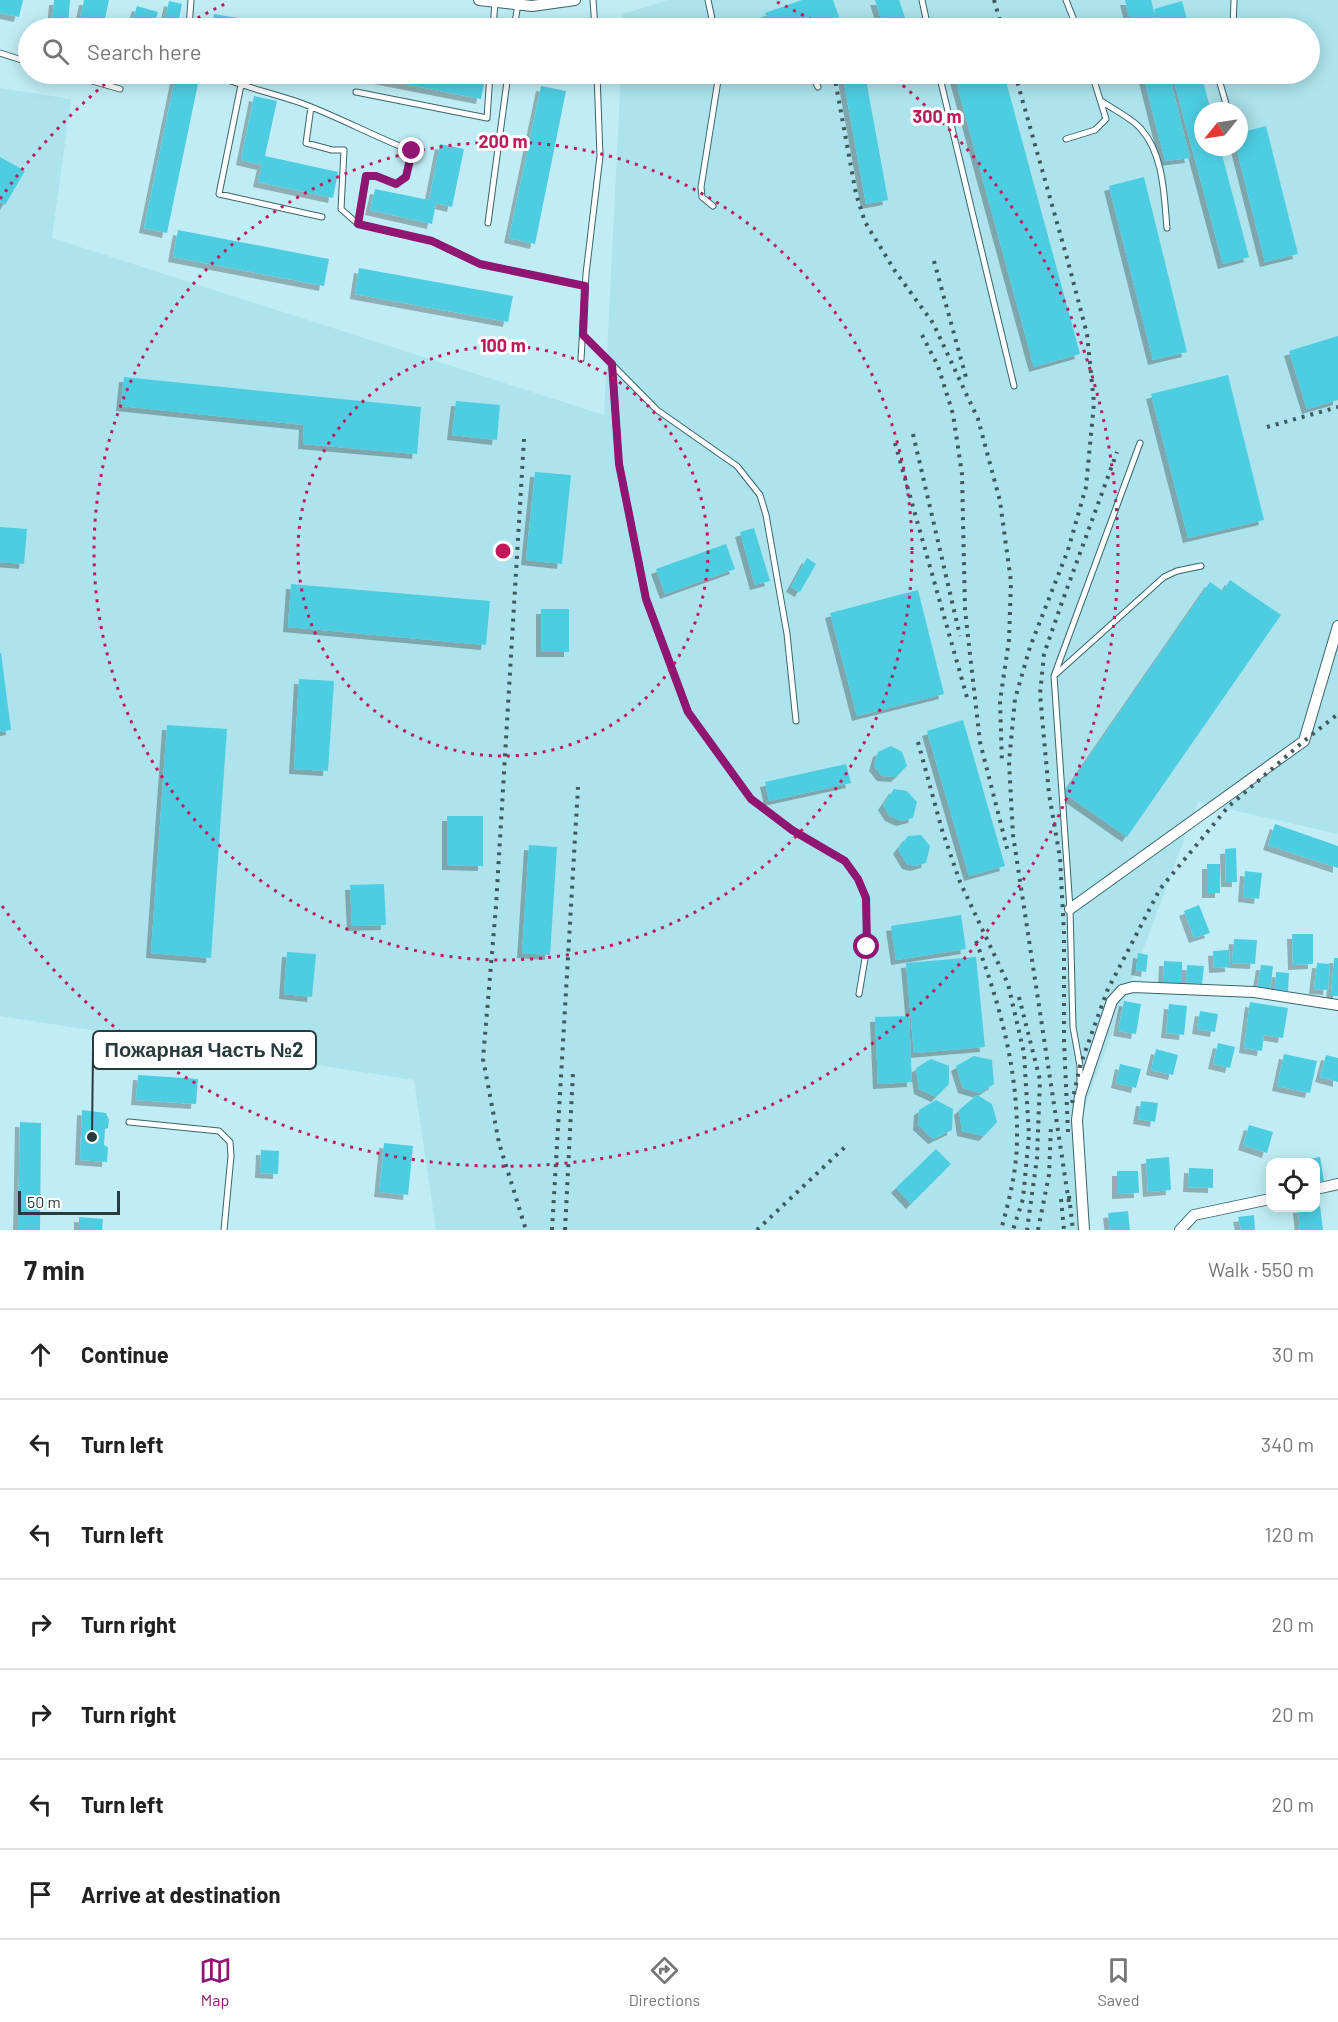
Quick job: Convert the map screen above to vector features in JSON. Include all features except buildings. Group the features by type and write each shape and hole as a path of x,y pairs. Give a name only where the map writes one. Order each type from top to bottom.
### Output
{"street":[{"path":"479,0 532,6 575,0"},
{"path":"1070,909 1304,741 1338,626"},
{"path":"1084,1230 1077,1120 1080,1096 1112,1001 1122,990 1133,987 1254,992 1338,1005"},
{"path":"1320,1188 1338,1184"},
{"path":"1180,1230 1194,1215 1266,1200"}],"lane":[{"path":"190,18 191,0"},
{"path":"593,0 594,18"},
{"path":"708,0 712,18"},
{"path":"922,0 926,18"},
{"path":"1066,0 1073,18"},
{"path":"1233,18 1234,0"},
{"path":"494,18 495,2"},
{"path":"516,18 518,4"},
{"path":"0,53 18,59"},
{"path":"103,84 120,89"},
{"path":"356,92 487,118 489,84"},
{"path":"488,223 507,84"},
{"path":"581,359 585,286 600,156 597,84"},
{"path":"713,206 702,197 701,188 717,84"},
{"path":"941,84 1014,386"},
{"path":"1066,139 1095,130 1107,119 1096,84"},
{"path":"1220,84 1225,102"},
{"path":"322,217 219,194 241,85 350,122 412,151 406,177 396,184 376,176 366,176 358,224"},
{"path":"1102,102 1141,129 1152,148 1162,174 1167,228"},
{"path":"311,107 306,143 332,150 344,150 341,209 358,224 432,241 480,264 585,286"},
{"path":"583,335 657,410 737,466 759,495 766,515 787,634 796,721"},
{"path":"612,364 619,464 646,599 688,712 751,799 792,830 845,861 858,879 866,898 867,947 860,994"},
{"path":"1080,1096 1080,1066 1073,1027 1070,909 1054,676 1140,442"},
{"path":"1054,676 1164,577 1176,571 1201,566"},
{"path":"129,1122 219,1131 230,1143 231,1156 224,1230"}],"shaded area":[{"path":"668,0 1338,0 1338,834 1198,802 1080,1120 1085,1230 436,1230 414,1080 0,1016 0,88 71,99 52,238 604,415 621,84 1320,84 1320,18 623,18 623,14"}],"railway":[{"path":"994,0 999,18"},
{"path":"836,84 856,194 865,222 895,271 933,323 978,419 1000,501 1011,582 1009,640 1000,701 1002,764"},
{"path":"1018,84 1087,334 1094,403 1086,487 1068,550 1030,647 1015,699 1009,762 1013,835 1069,1203"},
{"path":"934,261 967,381"},
{"path":"922,335 938,366 953,414 962,474 965,610 980,742 1008,852"},
{"path":"1267,427 1338,407"},
{"path":"913,434 960,636"},
{"path":"524,439 496,906 483,1059 499,1143 526,1230"},
{"path":"895,443 968,701"},
{"path":"1068,1132 1064,1040 1064,933 1060,858 1049,794 1040,694 1044,654 1117,452"},
{"path":"1072,1103 1080,1066 1107,991 1160,889 1228,807 1338,714"},
{"path":"918,742 942,830 960,882 1008,984 1024,1053 1029,1135 1023,1199 1013,1230"},
{"path":"552,1230 578,787"},
{"path":"976,941 993,989 1006,1038 1017,1114 1016,1162 1001,1230"},
{"path":"1019,997 1040,1080 1037,1158 1027,1230"},
{"path":"565,1230 573,1073"},
{"path":"1038,1230 1049,1175 1051,1125"},
{"path":"757,1230 846,1146"},
{"path":"1069,1196 1073,1230"},
{"path":"1061,1199 1064,1230"}],"place":[{"name":"Пожарная Часть №2","path":"92,1137"}],"route":[{"path":"412,151 406,177 396,184 376,176 366,176 358,224 432,241 480,264 585,286 583,335 612,364 619,464 646,599 688,712 751,799 792,830 845,861 858,879 866,898 867,947"}]}
